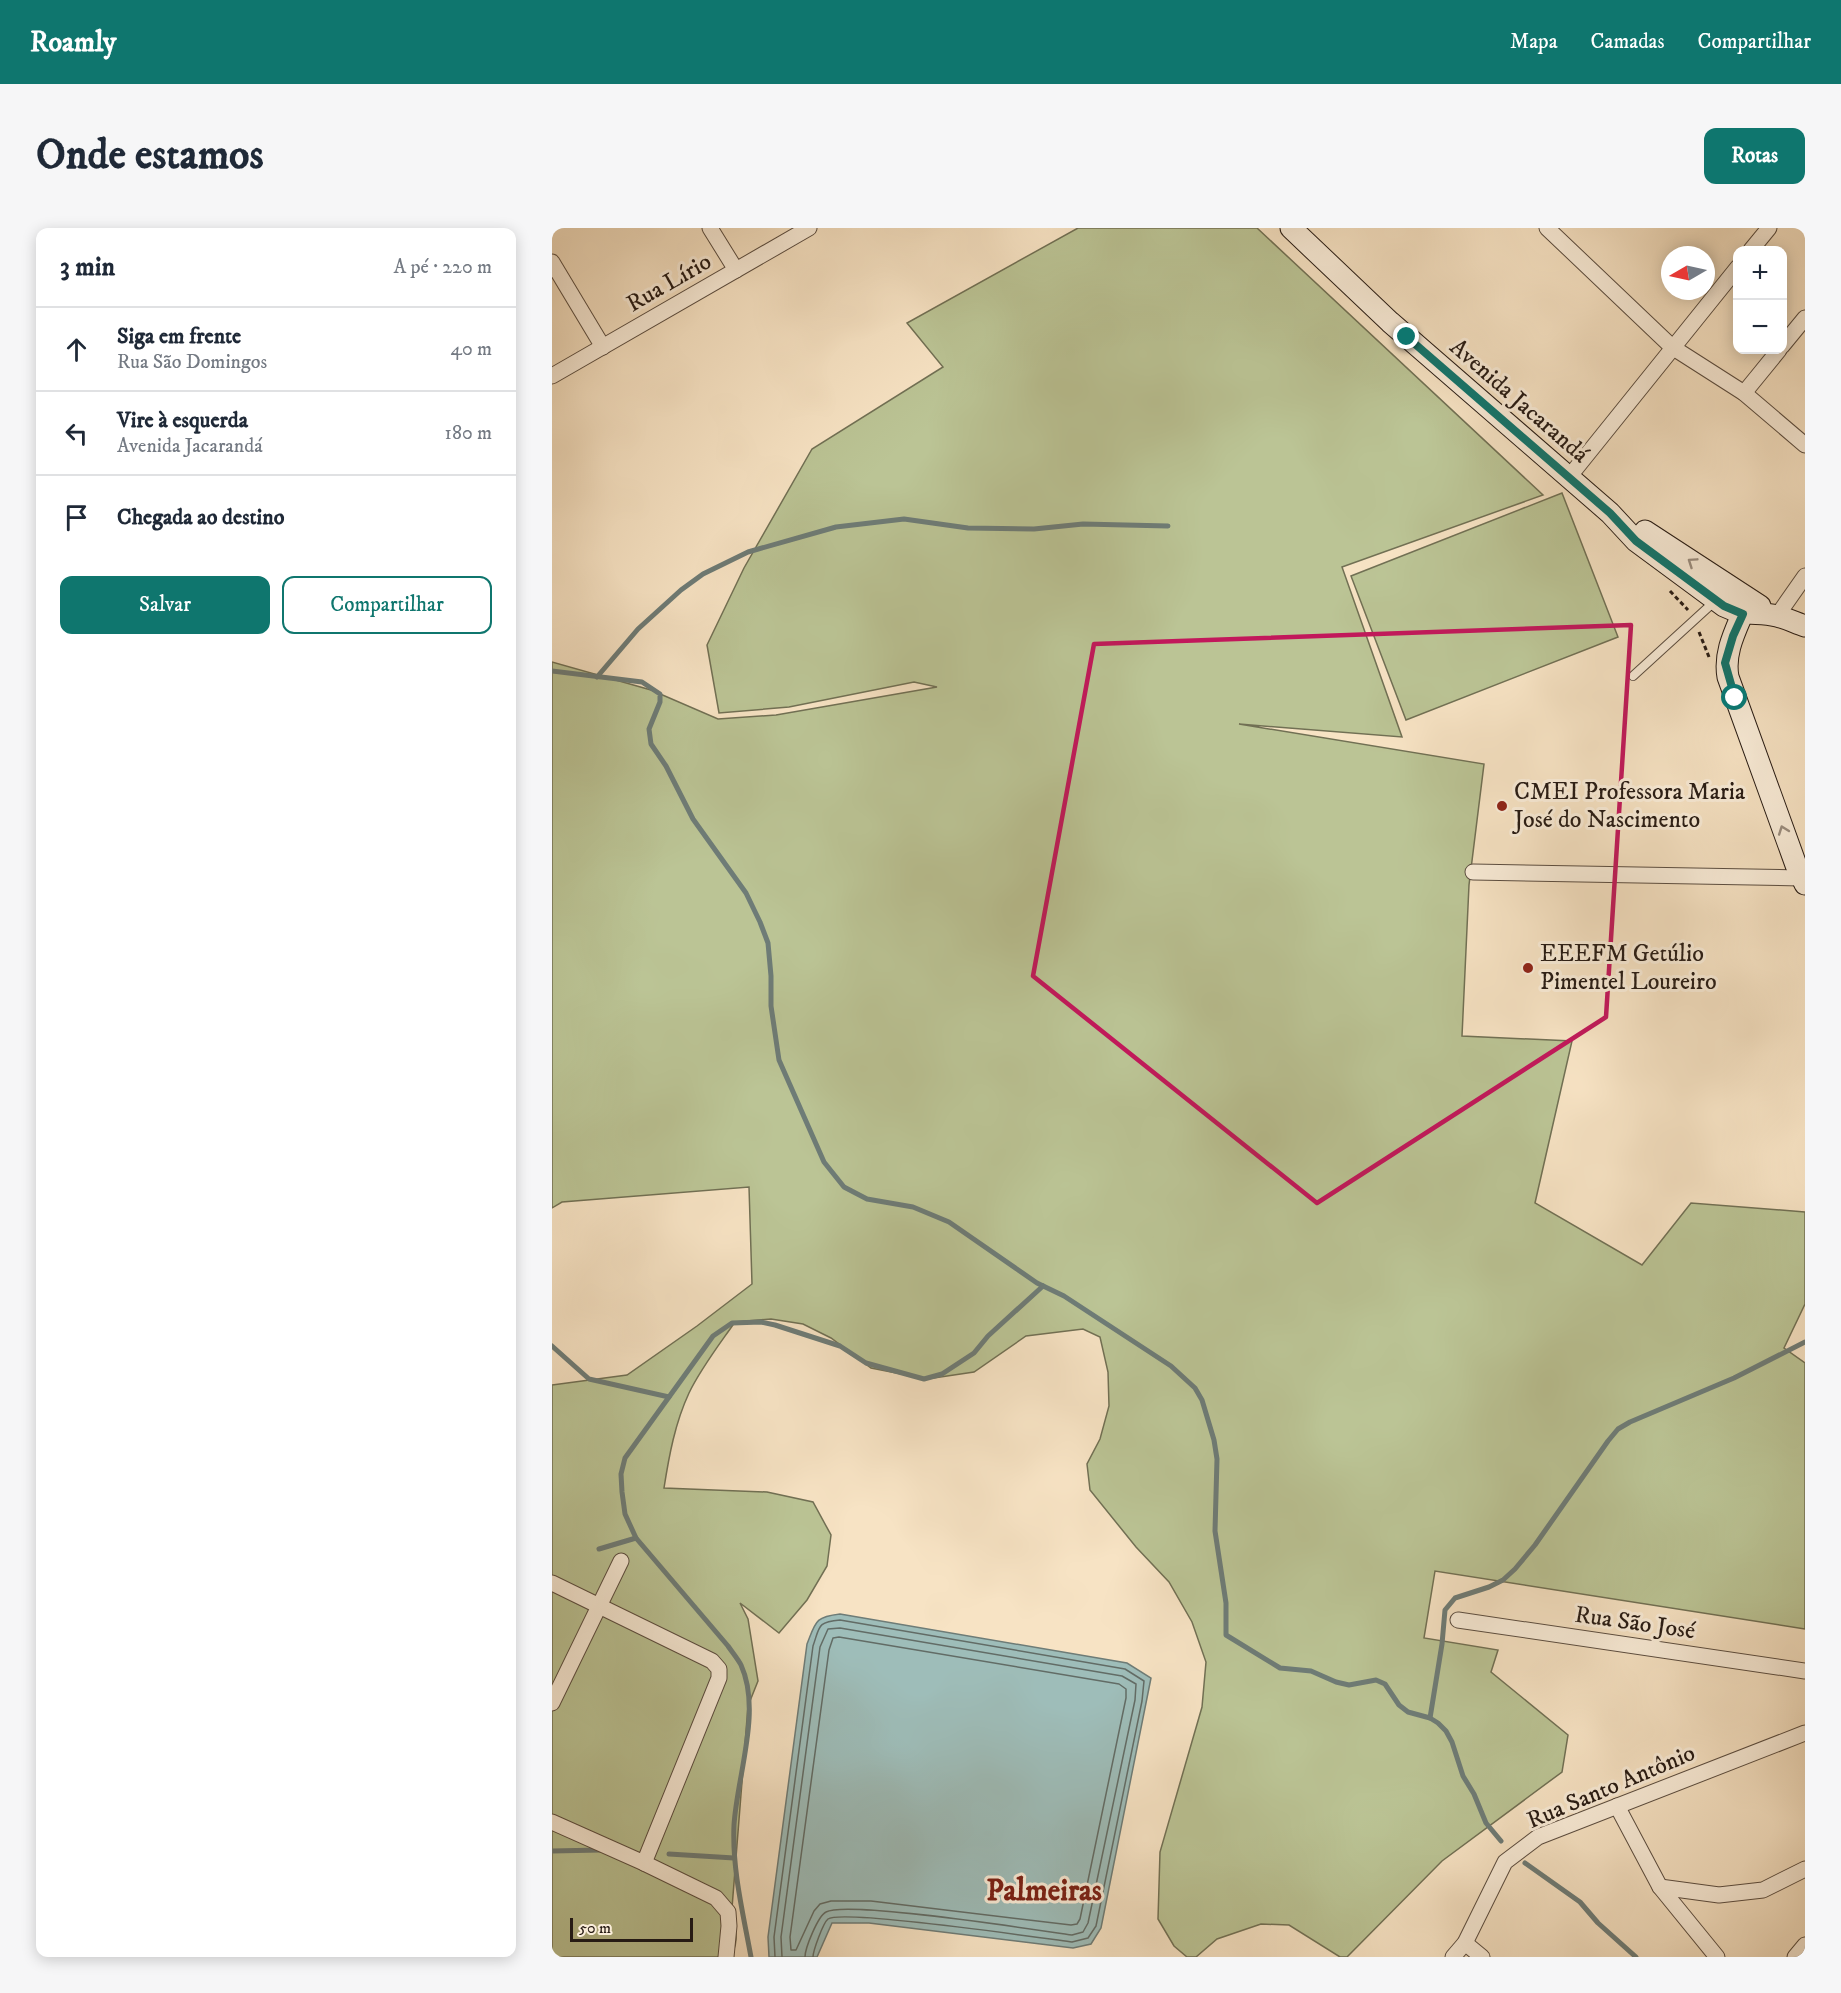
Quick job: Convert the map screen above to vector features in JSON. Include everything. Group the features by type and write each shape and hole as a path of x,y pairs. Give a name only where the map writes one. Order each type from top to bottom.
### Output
{"main road":[{"name":"Avenida Jacarandá","path":"1291,228 1390,322 1610,513 1636,541 1722,593 1724,606 1746,607 1805,626"},
{"path":"1746,607 1733,636 1725,663 1728,677 1803,881"}],"street":[{"path":"710,228 736,270"},
{"name":"Rua Lírio","path":"552,376 809,228"},
{"path":"1547,228 1672,347 1744,393 1805,445"},
{"path":"1754,246 1769,228"},
{"path":"552,262 603,347"},
{"path":"1569,477 1733,272"},
{"path":"1787,340 1805,318"},
{"path":"1744,393 1776,354"},
{"path":"1777,616 1805,576"},
{"path":"1473,872 1803,881"},
{"path":"552,1703 621,1560"},
{"path":"552,1584 712,1661 719,1669 719,1678 644,1863"},
{"name":"Rua São José","path":"1458,1620 1805,1671"},
{"name":"Rua Santo Antônio","path":"1453,1957 1465,1943 1505,1862 1538,1837 1805,1733"},
{"path":"1617,1806 1660,1887 1717,1957"},
{"path":"552,1822 716,1898 728,1911 726,1957"},
{"path":"1660,1887 1719,1895 1763,1890 1805,1869"},
{"path":"1465,1943 1482,1957"},
{"path":"1796,1957 1805,1945"}],"lane":[{"path":"1633,676 1722,593"}],"path":[{"path":"1668,589 1688,609 1693,620"},
{"path":"1698,630 1712,664"}],"highlighted area":[{"path":"1631,625 1606,1017 1317,1203 1033,976 1094,644"}],"green space":[{"path":"1078,228 1257,228 1543,495 1342,567 1402,737 1239,724 1484,764 1469,885 1462,1036 1572,1041 1535,1203 1642,1265 1691,1203 1805,1212 1805,1304 1784,1348 1805,1363 1805,1629 1435,1571 1424,1638 1498,1650 1491,1672 1568,1735 1562,1772 1442,1861 1347,1957 1340,1957 1289,1925 1261,1924 1217,1939 1196,1957 1187,1957 1174,1946 1158,1919 1160,1852 1202,1707 1206,1662 1192,1622 1169,1582 1136,1547 1090,1490 1087,1464 1100,1439 1109,1406 1108,1372 1100,1337 1083,1329 1026,1336 974,1372 927,1379 871,1368 831,1338 803,1324 771,1319 735,1322 710,1357 684,1404 673,1440 664,1488 767,1492 813,1502 831,1535 827,1566 807,1600 779,1633 740,1603 748,1619 758,1681 748,1706 732,1908 736,1934 735,1947 728,1957 552,1957 552,1385 627,1375 752,1284 749,1187 562,1202 552,1208 552,662 651,690 718,719 776,715 937,687 914,682 789,707 719,713 707,645 744,568 812,449 943,367 907,323"},
{"path":"1562,493 1618,637 1406,720 1351,576"}],"water":[{"path":"840,1614 1127,1663 1151,1678 1101,1928 1091,1944 1073,1948 869,1923 832,1923 817,1957 769,1957 768,1937 807,1644 812,1630 821,1619"}],"waterway":[{"path":"597,677 638,629 681,590 703,574 748,552 836,527 904,519 968,528 1034,529 1083,524 1168,526"},
{"path":"552,671 642,682 660,694 660,702 649,729 651,744 666,766 693,819 746,893 760,922 768,943 771,1006 779,1060 824,1162 844,1187 867,1199 913,1207 949,1222 1037,1283 1064,1296 1171,1366 1195,1388 1202,1400 1217,1459 1215,1531 1226,1603 1226,1635 1280,1668 1311,1671 1349,1685 1376,1680 1385,1684 1399,1705 1408,1712 1430,1718 1438,1723 1452,1742 1463,1776 1474,1794 1486,1823 1501,1841"},
{"path":"751,1957 739,1891 734,1842 736,1806 749,1723 747,1683 741,1665 728,1646 636,1538 625,1514 621,1474 625,1458 713,1336 732,1323 761,1322 775,1325 840,1346 866,1363 924,1379 942,1374 974,1353 988,1336 1043,1286"},
{"path":"1430,1718 1445,1610 1455,1598 1489,1587 1503,1580 1515,1569 1535,1545 1618,1429 1734,1378 1805,1342"},
{"path":"552,1346 589,1379 669,1397"},
{"path":"599,1549 636,1538"},
{"path":"552,1851 601,1850"},
{"path":"669,1854 734,1858"},
{"path":"1525,1863 1580,1902 1598,1923 1636,1957"}],"place":[{"name":"CMEI Professora Maria José do Nascimento","path":"1502,806"},
{"name":"EEEFM Getúlio Pimentel Loureiro","path":"1528,968"}],"district":[{"name":"Palmeiras","path":"1044,1891"}],"route":[{"path":"1407,337 1610,513 1636,541 1724,606 1743,614 1733,636 1725,663 1735,698"}]}
